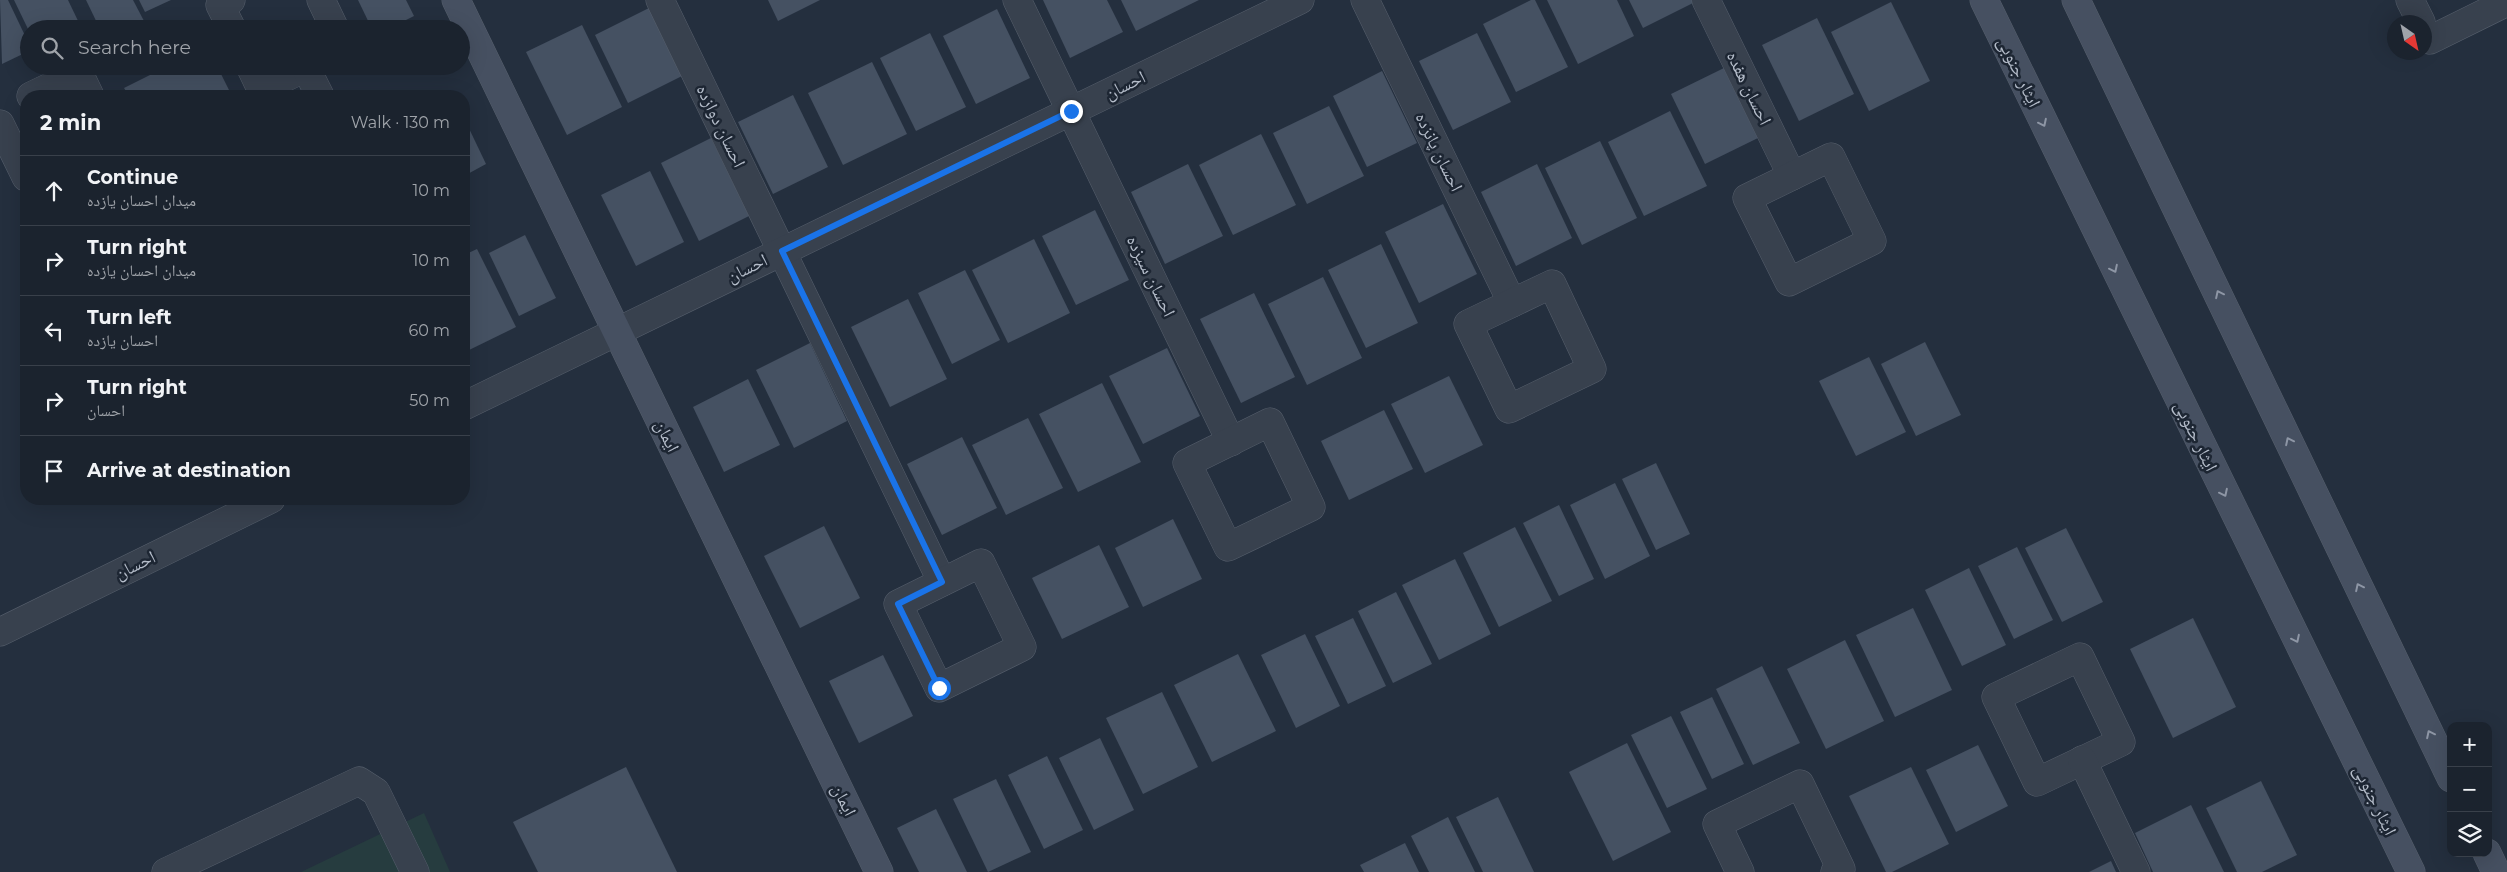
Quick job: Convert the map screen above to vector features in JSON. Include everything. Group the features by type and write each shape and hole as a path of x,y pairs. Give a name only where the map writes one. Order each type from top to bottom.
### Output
{"main road":[{"name":"ایمان","path":"456,0 466,20"},
{"name":"ایثار جنوبی","path":"1984,0 2411,872"},
{"path":"2076,0 2447,770"},
{"name":"ایمان","path":"470,29 879,872"},
{"path":"2489,857 2496,872"}],"street":[{"path":"228,20 220,5 230,0"},
{"path":"321,0 331,20"},
{"name":"احسان دوازده","path":"660,0 942,582"},
{"name":"احسان سیزده","path":"1017,0 1231,442"},
{"name":"احسان","path":"470,398 617,332 1300,0"},
{"name":"احسان پانزده","path":"1365,0 1512,303"},
{"name":"احسان هفده","path":"1706,0 1792,176"},
{"path":"2410,0 2418,15"},
{"path":"2432,39 2507,2"},
{"path":"44,90 75,75"},
{"path":"80,75 87,90"},
{"path":"254,75 261,90 292,75"},
{"path":"311,75 318,90"},
{"path":"0,112 20,102"},
{"path":"0,124 20,165"},
{"path":"1831,157 1872,242 1789,282 1748,198 1792,176 1831,157"},
{"path":"1552,284 1592,369 1509,409 1468,324 1512,303 1552,284"},
{"path":"1270,422 1311,507 1228,547 1187,463 1231,442 1270,422"},
{"name":"احسان","path":"0,632 241,505"},
{"path":"981,563 1022,647 939,688 898,604 942,582 981,563"},
{"path":"2080,656 2121,742 2082,760 2038,782 1996,697 2080,656"},
{"path":"2082,760 2136,872"},
{"path":"166,872 359,781 376,792 415,872"},
{"path":"1740,872 1717,824 1800,784 1841,869 1835,872"}],"green space":[{"path":"424,813 450,872 301,872"}],"building":[{"path":"0,0 8,0 20,25 20,55 2,64"},
{"path":"14,0 68,0 78,20 24,20"},
{"path":"86,0 133,0 143,20 96,20"},
{"path":"139,0 171,0 145,12"},
{"path":"358,0 406,0 414,16 406,20 368,20"},
{"path":"768,0 820,0 778,21"},
{"path":"1043,0 1107,0 1123,32 1070,58"},
{"path":"1121,0 1199,0 1136,31"},
{"path":"1531,0 1535,0 1568,67 1516,92 1483,24"},
{"path":"1547,0 1617,0 1634,36 1578,64"},
{"path":"1629,0 1692,0 1693,3 1643,28"},
{"path":"1891,2 1930,81 1869,111 1831,32"},
{"path":"651,7 684,75 628,103 595,35"},
{"path":"997,9 1030,78 976,104 943,36"},
{"path":"1817,18 1854,94 1799,121 1762,45"},
{"path":"582,25 622,107 567,135 526,52"},
{"path":"930,33 966,107 916,131 880,58"},
{"path":"1477,33 1511,102 1453,130 1419,61"},
{"path":"872,62 907,134 843,165 808,93"},
{"path":"1724,68 1758,138 1705,164 1671,94"},
{"path":"1382,71 1417,143 1367,167 1333,96"},
{"path":"150,75 222,75 229,90 125,90 124,88"},
{"path":"793,95 828,167 773,194 738,122"},
{"path":"1329,106 1364,176 1307,204 1273,133"},
{"path":"1670,111 1707,186 1644,216 1608,142"},
{"path":"470,131 486,164 470,173"},
{"path":"1261,134 1296,205 1233,235 1199,165"},
{"path":"711,138 749,216 699,241 661,163"},
{"path":"1600,141 1637,218 1582,245 1545,168"},
{"path":"1188,164 1223,236 1165,264 1131,192"},
{"path":"1537,164 1572,238 1516,266 1481,192"},
{"path":"650,171 684,242 636,266 601,195"},
{"path":"1443,204 1477,274 1419,303 1385,232"},
{"path":"1095,210 1129,280 1076,305 1042,236"},
{"path":"525,235 556,298 519,316 489,253"},
{"path":"1034,239 1070,313 1008,343 972,270"},
{"path":"1381,244 1418,323 1366,348 1328,270"},
{"path":"477,249 516,327 470,350 470,252"},
{"path":"965,270 1000,340 952,364 918,293"},
{"path":"1323,277 1362,358 1307,385 1268,304"},
{"path":"1254,293 1295,377 1241,403 1200,319"},
{"path":"908,299 947,379 890,407 851,327"},
{"path":"1925,342 1961,415 1916,436 1881,364"},
{"path":"810,343 847,421 794,448 756,370"},
{"path":"1167,348 1200,416 1143,444 1109,376"},
{"path":"1869,357 1906,432 1856,456 1819,381"},
{"path":"1449,376 1483,445 1425,473 1391,404"},
{"path":"748,379 780,445 724,472 693,407"},
{"path":"1102,383 1141,462 1078,492 1039,414"},
{"path":"1384,410 1413,469 1349,500 1321,441"},
{"path":"1028,418 1063,488 1006,515 972,445"},
{"path":"962,437 997,508 942,535 907,464"},
{"path":"1656,463 1690,534 1656,550 1622,479"},
{"path":"1615,483 1650,556 1605,579 1570,505"},
{"path":"1559,505 1594,579 1559,596 1523,523"},
{"path":"1173,519 1202,579 1143,607 1115,548"},
{"path":"824,526 860,598 800,628 764,556"},
{"path":"1515,527 1552,601 1499,627 1463,553"},
{"path":"2066,528 2103,602 2062,622 2025,548"},
{"path":"1099,545 1129,607 1062,639 1032,578"},
{"path":"2017,547 2053,620 2014,639 1978,566"},
{"path":"1455,559 1491,634 1439,660 1402,585"},
{"path":"1969,568 2006,645 1962,666 1925,590"},
{"path":"1396,592 1432,664 1393,683 1358,611"},
{"path":"1913,608 1952,690 1895,717 1856,635"},
{"path":"1353,618 1386,686 1348,704 1315,636"},
{"path":"2193,618 2236,707 2173,738 2130,649"},
{"path":"1305,634 1340,706 1296,728 1261,655"},
{"path":"1845,640 1884,721 1826,749 1787,669"},
{"path":"1238,654 1276,731 1212,762 1174,685"},
{"path":"883,655 913,716 859,743 829,681"},
{"path":"1762,666 1800,743 1753,765 1716,689"},
{"path":"1162,692 1198,767 1143,794 1106,718"},
{"path":"1712,697 1744,764 1712,779 1680,712"},
{"path":"1671,716 1707,789 1667,808 1631,735"},
{"path":"1100,738 1134,810 1094,830 1059,758"},
{"path":"1627,743 1671,832 1613,861 1569,772"},
{"path":"1978,745 2008,806 1956,832 1926,770"},
{"path":"1047,756 1083,830 1044,849 1008,775"},
{"path":"626,767 677,872 538,872 513,822"},
{"path":"1911,767 1949,844 1892,872 1886,872 1849,796"},
{"path":"996,779 1031,852 988,872 953,799"},
{"path":"2261,781 2297,855 2262,872 2237,872 2206,808"},
{"path":"1498,797 1534,872 1483,872 1456,817"},
{"path":"2191,805 2224,872 2153,872 2135,833"},
{"path":"936,809 967,872 919,872 897,828"},
{"path":"1448,817 1475,872 1429,872 1411,836"},
{"path":"1405,843 1419,872 1364,872 1360,865"},
{"path":"2111,861 2116,872 2089,872"}],"route":[{"path":"939,688 898,604 942,582 782,251 1071,111"}]}
